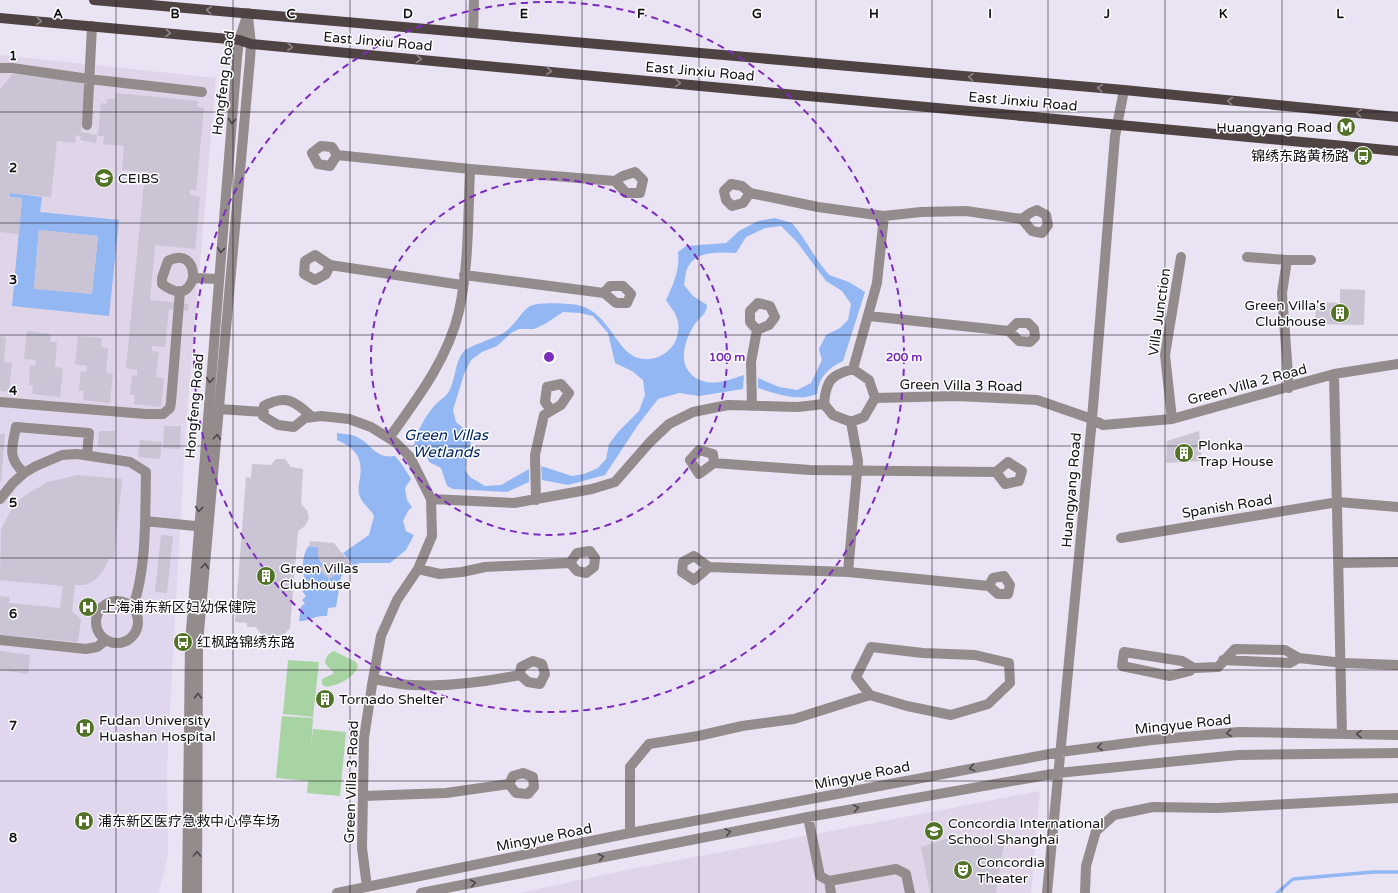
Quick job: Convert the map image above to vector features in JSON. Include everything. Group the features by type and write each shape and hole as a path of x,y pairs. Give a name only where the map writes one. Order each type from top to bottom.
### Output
{"main road":[{"name":"East Jinxiu Road","path":"94,0 1124,90 1398,117"},
{"name":"East Jinxiu Road","path":"0,18 239,40 251,44 1398,151"}],"street":[{"path":"473,33 474,0"},
{"name":"Hongfeng Road","path":"197,893 198,643 203,527 219,279 239,40 248,13"},
{"name":"Hongfeng Road","path":"187,893 190,643 203,527 219,409 251,44 248,13"},
{"path":"87,125 92,26"},
{"path":"0,68 12,68 89,79 202,92"},
{"name":"Huangyang Road","path":"1047,893 1092,419 1116,124 1124,90"},
{"path":"337,155 615,182"},
{"path":"389,438 424,390 442,357 459,312 463,280 470,169"},
{"path":"750,193 818,207 884,216 921,212 966,211 1022,219"},
{"path":"853,369 877,283 884,216"},
{"path":"175,257 183,258 190,262 194,269 193,278 190,287 180,291 171,290 162,284 162,274 168,261 175,257"},
{"name":"Villa Junction","path":"1172,419 1165,355 1181,257"},
{"path":"1247,257 1311,260"},
{"path":"1287,260 1282,293 1289,388"},
{"path":"330,265 463,280 604,293"},
{"path":"193,278 219,279"},
{"path":"0,402 146,414 163,414 170,408 171,402 180,291"},
{"path":"869,316 1009,331"},
{"path":"752,406 751,362 757,330"},
{"name":"Green Villa 2 Road","path":"1102,425 1172,419 1289,388 1334,374 1398,364"},
{"path":"853,369 869,380 875,398 864,417 851,422 833,415 824,404 825,388 837,373 853,369"},
{"path":"1334,374 1338,502 1338,563 1342,663 1342,734"},
{"name":"Green Villa 3 Road","path":"875,398 956,396 1037,400 1092,419 1102,425"},
{"path":"219,409 264,412 264,406 276,399 288,400 300,405 312,417"},
{"path":"431,499 514,503 592,489 615,482 650,442 669,424 693,412 728,406 798,407 824,404"},
{"path":"536,500 535,455 544,415 551,410"},
{"name":"Green Villa 3 Road","path":"264,412 263,416 278,426 294,427 305,418 320,416 350,419 371,427 389,438 410,458 431,499 432,536 418,569 397,600 381,636 373,679 364,738 362,848 367,887"},
{"path":"848,572 858,461 851,422"},
{"path":"24,473 14,464 12,455 16,427 89,433 88,455"},
{"path":"0,500 13,483 24,473 36,466 62,456 77,454 130,462 146,472 145,521 140,583 133,607"},
{"path":"714,463 810,470 857,469 996,472"},
{"name":"Spanish Road","path":"1121,538 1338,502 1398,507"},
{"path":"145,521 203,527"},
{"path":"1338,563 1398,562"},
{"path":"418,569 440,574 485,566 570,563"},
{"path":"709,567 848,572 989,586"},
{"path":"112,601 120,601 133,607 136,613 138,626 131,638 119,643 106,640 100,635 96,622 100,608 112,601"},
{"path":"0,640 86,650 97,646 106,640"},
{"path":"630,834 630,767 649,744 698,736 742,726 794,719 870,695 907,706 951,715 988,704 1010,683 1009,663 975,655 923,653 871,647 856,677 870,695"},
{"path":"1190,671 1170,676 1122,666 1124,652 1182,661 1194,668 1218,667 1235,649 1285,650 1299,658 1342,663 1398,665"},
{"path":"373,679 411,686 478,683 520,675"},
{"name":"Mingyue Road","path":"337,893 630,834 1060,752 1152,740 1239,732 1398,735"},
{"path":"421,893 808,817 1058,773 1238,755 1398,753"},
{"path":"364,796 446,793 509,784"},
{"path":"1085,893 1086,866 1096,831 1114,815 1153,807 1217,808 1398,798"},
{"path":"808,817 820,876 828,881 896,869 906,874 910,893"},
{"path":"828,881 831,893"}],"shaded area":[{"name":"CEIBS","path":"0,55 216,78 186,425 0,407"},
{"path":"0,407 186,425 167,769 168,854 159,893 0,893"},
{"name":"Concordia International School Shanghai","path":"1040,791 1031,893 519,893 622,871"}],"green space":[{"path":"334,651 356,662 358,667 345,681 326,687 322,684 322,679 333,674 333,671 325,663 325,661 330,653"},
{"path":"288,660 319,662 313,717 283,714"},
{"path":"282,716 313,718 311,747 313,729 346,732 340,796 307,793 308,781 276,778"}],"water":[{"path":"10,193 42,197 40,212 119,220 109,316 12,306 22,198 10,197","holes":["39,230 98,236 92,294 34,288"]},
{"name":"Green Villas Wetlands","path":"775,218 792,223 829,275 849,282 865,292 843,361 825,374 818,388 817,394 802,397 780,395 758,388 758,378 779,387 797,390 811,383 822,360 819,349 826,335 840,328 848,320 851,304 842,291 826,281 797,242 781,226 765,228 746,237 736,253 723,252 702,255 696,258 687,269 685,275 684,285 693,296 707,305 707,308 694,325 688,337 684,351 684,358 688,371 699,380 711,383 744,375 743,389 699,396 679,393 658,399 638,425 605,475 568,485 542,480 541,466 572,476 584,474 598,468 606,459 609,444 618,432 639,411 645,395 643,380 632,371 615,363 608,333 593,316 580,313 563,312 545,324 534,329 519,329 511,333 497,346 482,352 471,360 464,374 453,410 456,422 468,432 471,443 466,456 465,470 470,477 485,486 501,485 529,469 529,482 507,492 453,489 447,486 441,468 429,462 426,453 414,445 422,423 433,407 447,394 451,388 458,361 464,351 505,332 530,306 555,303 581,306 600,318 626,351 634,356 643,359 651,359 666,353 671,348 678,334 677,318 666,300 677,271 678,252 686,246 726,243 739,231 758,221"},
{"path":"337,433 357,437 383,456 395,456 411,479 405,488 407,500 412,507 408,511 403,521 406,531 414,535 406,550 390,563 359,563 354,567 343,553 369,535 374,516 359,494 361,471 357,454 344,443 337,440"},
{"path":"309,546 318,547 318,558 329,579 340,568 338,565 342,561 348,568 341,577 336,607 328,608 327,616 319,616 299,621 301,607 305,603 302,600 306,596 302,591 306,588 302,585 306,581 303,573 303,563 305,553"}],"building":[{"path":"12,74 86,82 81,132 97,135 96,143 80,140 81,136 76,135 75,143 57,141 51,197 10,193 10,197 22,198 19,234 0,232 0,90"},
{"path":"115,93 198,101 197,107 204,108 196,190 190,190 190,195 200,197 195,249 155,245 150,300 189,304 188,311 169,309 165,347 152,346 152,351 159,352 156,377 164,378 161,407 134,404 135,395 130,395 132,375 137,376 137,370 126,368 145,172 122,170 124,146 103,144 104,136 98,136 101,103 107,104 107,99 115,99"},
{"path":"39,230 98,236 92,294 34,289"},
{"name":"Green Villa's Clubhouse","path":"1340,289 1365,290 1364,325 1315,324 1316,302 1340,303"},
{"path":"27,331 51,334 50,342 57,342 55,367 63,368 60,397 32,394 33,385 29,385 30,365 35,366 36,360 24,359"},
{"path":"0,336 6,337 4,362 12,363 9,392 0,391"},
{"path":"78,336 102,338 101,347 108,348 106,373 113,374 110,403 83,400 84,391 79,391 81,371 86,372 87,366 75,364"},
{"path":"164,426 181,426 180,449 163,448"},
{"path":"99,431 115,431 115,448 98,447"},
{"name":"Plonka Trap House","path":"1199,431 1202,461 1166,463 1167,441"},
{"path":"0,434 5,434 1,482 0,482"},
{"path":"140,440 162,442 160,459 138,457"},
{"name":"Green Villas Clubhouse","path":"276,459 285,459 291,467 303,469 301,504 307,510 309,518 305,526 298,531 290,628 281,638 270,638 260,633 256,627 247,627 247,623 235,622 246,477 251,478 252,464 271,465"},
{"path":"77,475 122,479 114,559 109,559 103,571 94,581 85,585 75,585 72,611 81,619 78,642 0,635 0,596 10,597 9,603 60,608 63,586 0,580 1,529 13,506 24,496 48,482"},
{"path":"161,535 173,536 167,593 155,592"},
{"path":"310,541 334,543 354,568 350,570 342,561 338,565 340,568 329,579 319,569 323,565 318,558 318,547 309,546"},
{"path":"0,651 30,655 28,674 0,670"},
{"name":"Tornado Shelter","path":"318,695 333,696 332,704 317,703"},
{"name":"Concordia Theater","path":"951,837 1004,843 996,893 930,893 921,847"}],"waterway":[{"path":"1277,893 1293,879 1373,872 1398,872"}],"place":[{"name":"Huangyang Road","path":"1346,127"},
{"name":"锦绣东路黄杨路","path":"1363,156"},
{"name":"CEIBS","path":"104,178"},
{"name":"Green Villa's Clubhouse","path":"1340,313"},
{"name":"Plonka Trap House","path":"1184,453"},
{"name":"Green Villas Clubhouse","path":"266,576"},
{"name":"上海浦东新区妇幼保健院","path":"88,607"},
{"name":"红枫路锦绣东路","path":"183,642"},
{"name":"Tornado Shelter","path":"325,699"},
{"name":"Fudan University Huashan Hospital","path":"85,728"},
{"name":"浦东新区医疗急救中心停车场","path":"84,821"},
{"name":"Concordia International School Shanghai","path":"934,831"},
{"name":"Concordia Theater","path":"963,870"}]}
